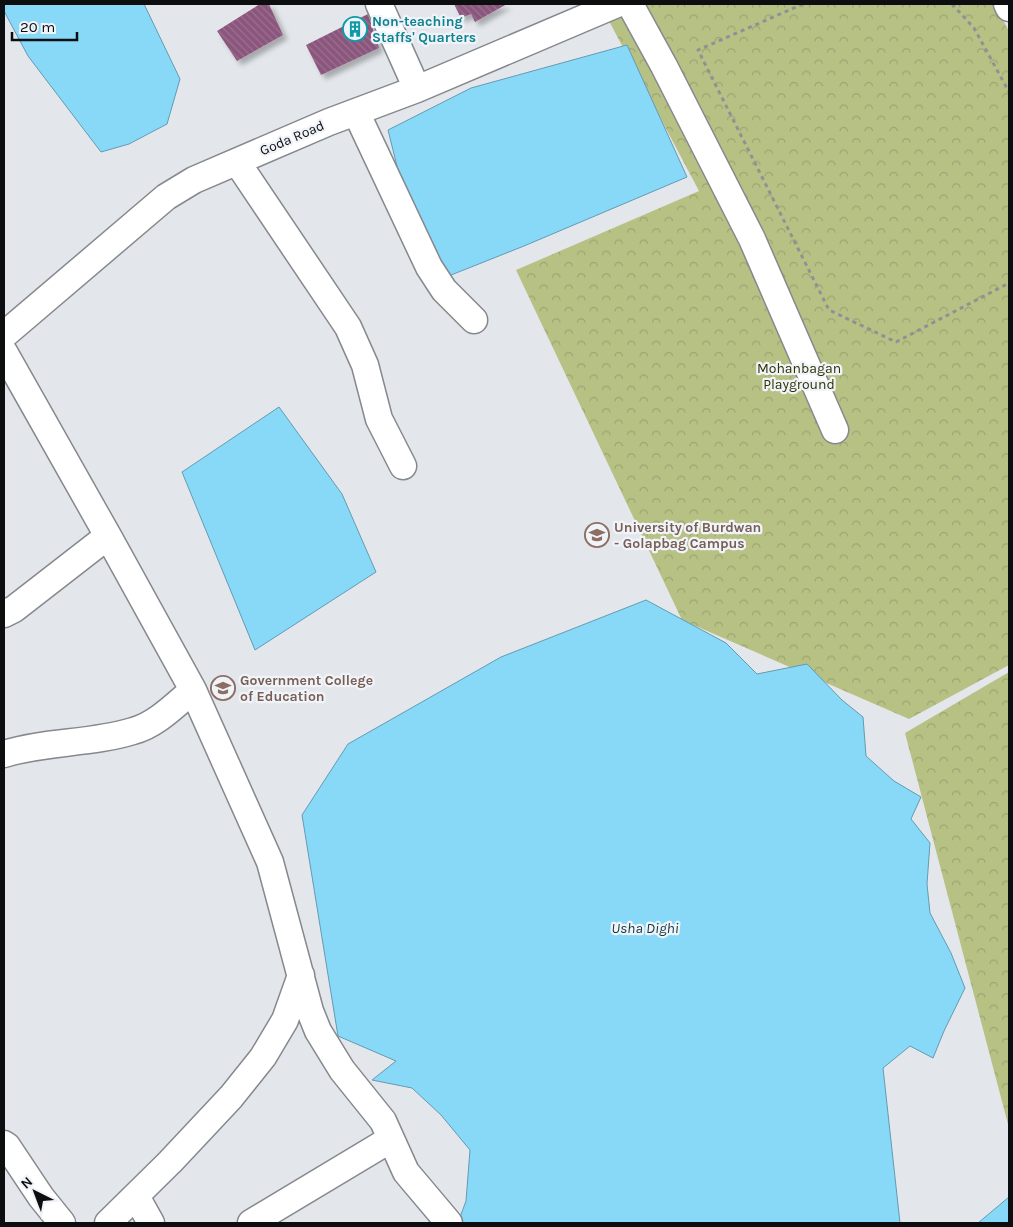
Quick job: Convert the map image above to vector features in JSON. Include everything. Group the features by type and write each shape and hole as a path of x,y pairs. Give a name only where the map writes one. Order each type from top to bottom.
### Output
{"street":[{"path":"379,4 417,89"},
{"name":"Goda Road","path":"4,335 166,197 194,180 356,112 417,89 617,4"},
{"path":"630,4 664,66 752,239 835,430"},
{"path":"1007,4 1009,8"},
{"path":"356,112 429,267 444,290 474,320"},
{"path":"237,162 348,327 365,365 379,419 403,466"},
{"path":"4,352 193,690 270,862 310,1011 318,1031 342,1070 382,1121 406,1172 449,1223"},
{"path":"4,614 14,609 108,536"},
{"path":"4,754 22,748 73,742 134,731 160,717 193,690"},
{"path":"108,1223 231,1097 263,1057 285,1020 301,975"},
{"path":"251,1223 391,1139"},
{"path":"4,1144 41,1197 62,1223"},
{"path":"136,1196 151,1223"}],"path":[{"path":"802,4 698,50 829,310 896,342 1009,283"},
{"path":"952,4 974,28 1009,92"}],"green space":[{"name":"Mohanbagan Playground","path":"647,4 994,4 1009,31 1009,665 909,719 682,620 516,270 699,191 609,21"},
{"path":"1009,672 1009,1128 905,733"}],"water":[{"path":"4,4 144,4 180,79 167,124 129,144 101,152 28,56 4,11"},
{"path":"627,45 687,177 441,279 402,186 388,130 471,88"},
{"path":"279,407 342,494 376,572 255,650 182,472"},
{"name":"Usha Dighi","path":"646,600 726,643 757,674 807,664 842,700 863,717 866,756 894,781 921,797 911,819 930,843 927,884 930,913 951,953 965,988 933,1058 910,1046 883,1068 900,1223 461,1223 459,1220 466,1201 470,1150 441,1115 412,1088 372,1080 396,1061 338,1036 302,815 348,744 501,657"},
{"path":"1009,1197 1009,1223 978,1223"}],"building":[{"path":"260,4 269,4 283,35 237,61 217,31"},
{"path":"454,4 507,4 475,22 471,14 461,18"},
{"name":"Non-teaching Staffs' Quarters","path":"368,14 379,48 321,75 306,45"}],"place":[{"name":"Non-teaching Staffs' Quarters","path":"355,29"},
{"name":"University of Burdwan - Golapbag Campus","path":"597,535"},
{"name":"Government College of Education","path":"223,688"}]}
